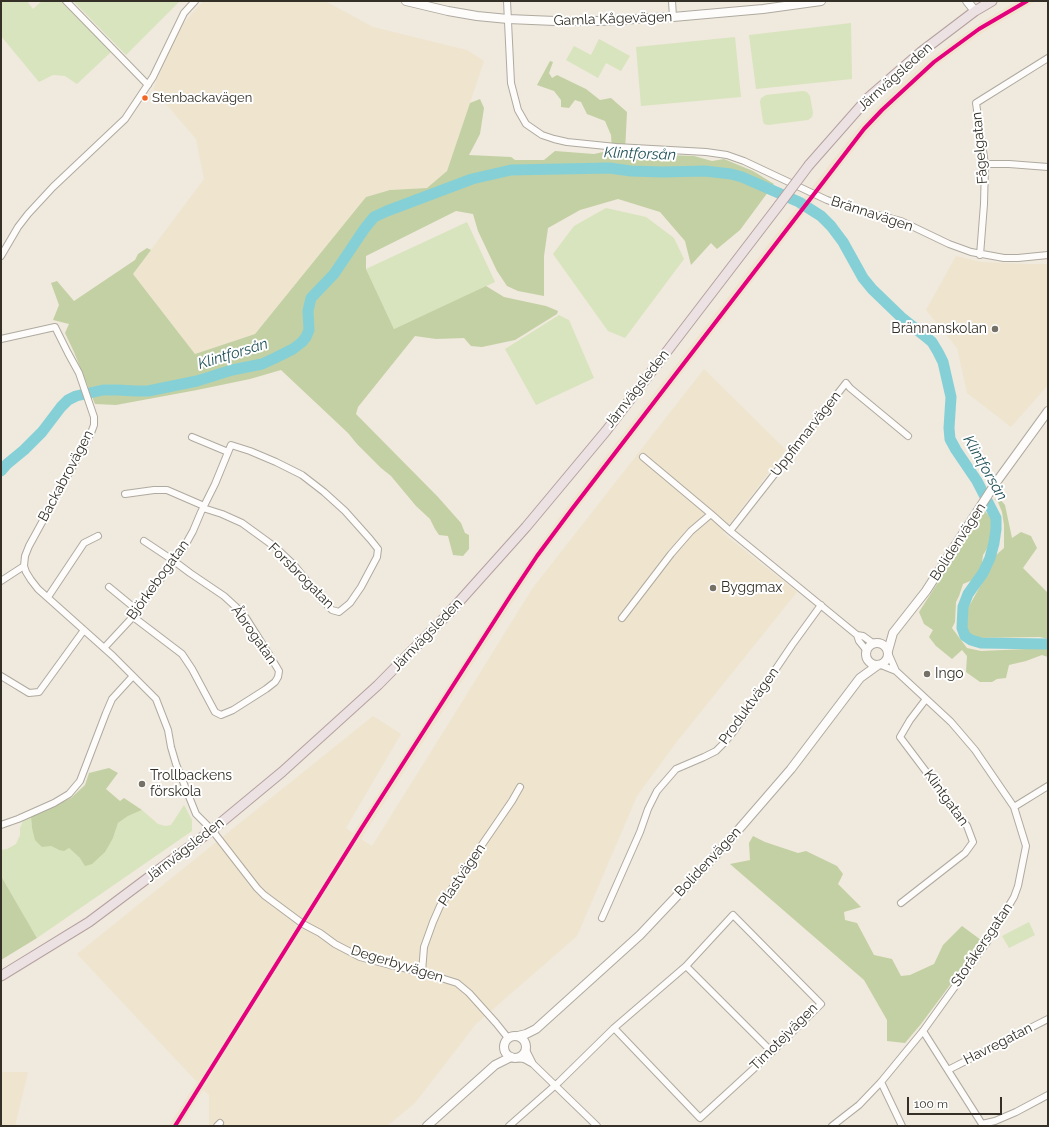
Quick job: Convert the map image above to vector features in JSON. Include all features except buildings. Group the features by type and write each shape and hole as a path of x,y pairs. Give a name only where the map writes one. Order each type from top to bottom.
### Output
{"main road":[{"name":"Gamla Kågevägen","path":"406,1 448,11 508,19 555,21 599,21 673,17 763,9 821,1"},
{"path":"966,1 975,11"},
{"name":"Järnvägsleden","path":"1,976 89,922 212,830 282,772 378,685 449,613 526,527 606,430 810,165 868,98 921,52 975,11 992,1"},
{"name":"Bolidenvägen","path":"860,678 870,646 893,633 926,591 995,484 1048,411"},
{"name":"Bolidenvägen","path":"518,1036 526,1034 536,1028 640,935 727,843 791,769 860,678 886,662 893,633"},
{"path":"875,644 884,645 888,653"},
{"path":"867,654 872,664 880,665"},
{"name":"Bolidenvägen","path":"526,1048 536,1028"},
{"path":"427,1126 495,1065 504,1049 505,1041 508,1038 518,1036 524,1040 526,1048 522,1056 495,1065"},
{"path":"504,1049 508,1055 513,1058"}],"street":[{"path":"66,1 148,85"},
{"path":"1,256 18,227 28,214 53,187 125,119 153,77 184,13 195,1"},
{"name":"Brännavägen","path":"507,1 511,83 518,110 526,124 542,135 567,142 616,147 706,152 727,155 744,160 827,200 901,221 948,244 970,252 980,255 1004,258 1048,256"},
{"path":"672,1 673,17"},
{"name":"Fågelgatan","path":"980,255 985,164 976,103 1048,58"},
{"path":"985,164 1048,167"},
{"name":"Backabrovägen","path":"1,339 56,328 79,373 94,417 94,425 81,451 29,546 25,556 24,566"},
{"name":"Uppfinnarvägen","path":"730,531 846,383 850,388 908,436"},
{"path":"192,437 228,452"},
{"name":"Björkebogatan","path":"104,648 137,610 182,549 193,531 231,445"},
{"name":"Forsbrogatan","path":"204,507 242,523 275,547 294,566 323,601 332,610 339,612 350,603 361,587 377,556 378,549 345,511 302,475 250,451 231,445"},
{"path":"643,457 730,531 821,605 857,634 875,644"},
{"path":"125,494 154,490 167,490 204,507"},
{"path":"622,618 690,531 711,514"},
{"path":"48,598 84,543 98,536"},
{"path":"144,541 174,561"},
{"name":"Åbrogatan","path":"132,616 182,654 192,669 215,712 221,715 233,710 275,682 279,671 246,618 224,596 174,561"},
{"path":"1,581 24,566 31,580 38,589 104,648 156,699 168,730 176,764 190,800 196,814 212,830"},
{"path":"109,587 137,610"},
{"name":"Produktvägen","path":"602,918 640,832 648,808 657,791 676,769 716,751 724,743 734,731 821,605"},
{"path":"1,676 29,693 39,692 84,630"},
{"path":"857,634 859,641 867,654"},
{"name":"Storåkersgatan","path":"888,653 896,671"},
{"name":"Storåkersgatan","path":"832,1126 859,1105 881,1082 923,1031 987,942 1014,897 1018,886 1026,846 1014,806 975,750 952,722 896,671 880,665"},
{"path":"1,825 54,803 69,794 80,781 112,699 133,676"},
{"name":"Klintgatan","path":"901,903 965,853 973,842 967,826 900,737 910,720 926,699"},
{"path":"1014,806 1048,786"},
{"name":"Plastvägen","path":"422,972 424,947 440,906 520,787"},
{"name":"Degerbyvägen","path":"212,830 257,888 303,924 320,933 335,944 360,956 390,965 422,972 457,983 487,1012 508,1038"},
{"name":"Timotejvägen","path":"509,1126 555,1086 614,1028 686,966 733,915 821,1004 772,1052 700,1118 614,1028"},
{"path":"686,966 772,1052"},
{"name":"Havregatan","path":"948,1070 1048,1019"},
{"path":"923,1031 982,1124 995,1121 1016,1112 1048,1095"},
{"path":"526,1048 533,1064"},
{"path":"513,1058 524,1060 533,1064 597,1126"},
{"path":"881,1082 902,1126"}],"shaded area":[{"path":"203,1 325,1 373,27 467,50 484,61 447,171 427,188 390,190 366,197 255,334 195,354 133,274 204,179 196,139 153,89 178,30"},
{"path":"1017,1 1036,1 982,33 937,65 886,113 868,132 848,157 540,559 361,839 372,846 532,589 704,369 786,450 723,533 797,592 675,744 637,796 577,936 476,1024 415,1103 387,1126 209,1126 209,1095 203,1090 180,1126 169,1126 197,1082 77,954 373,716 401,734 346,828 353,833 533,554 568,506 840,151 860,126 879,106 931,58 977,25"},
{"name":"Brännanskolan","path":"956,256 981,262 1048,264 1048,385 1011,427 967,393 957,348 926,310"},
{"path":"1,1072 28,1072 15,1126 1,1126"}],"green space":[{"path":"1,1 27,1 33,9 42,1 61,1 111,52 77,84 65,76 53,75 39,82 1,36"},
{"path":"73,1 180,1 126,55"},
{"path":"851,23 852,79 756,89 749,35"},
{"path":"735,37 741,97 641,106 636,47"},
{"path":"599,39 630,56 621,71 606,63 598,78 566,60 574,46 591,55"},
{"path":"550,61 553,62 549,73 552,78 557,75 586,89 600,100 611,98 627,112 625,151 639,153 657,159 667,155 694,156 712,161 724,159 753,171 774,184 740,230 717,249 711,243 691,265 685,241 660,212 618,199 580,210 548,228 544,256 544,296 518,291 507,286 497,271 478,231 473,214 456,211 366,256 366,269 394,329 486,286 504,297 546,306 558,311 557,314 515,340 482,347 471,346 464,338 436,339 415,336 358,407 356,414 438,497 461,523 465,533 469,535 469,549 463,556 453,555 448,536 439,535 430,519 416,506 391,476 281,370 250,379 116,405 95,404 65,333 69,324 53,320 59,305 51,283 57,281 74,301 135,260 138,254 147,248 151,250 133,274 195,354 255,334 366,197 390,190 427,188 447,171 470,103 480,99 484,108 480,134 469,155 511,157 515,160 544,160 555,151 594,154 612,150 611,135 605,121 587,114 581,102 575,100 569,108 561,107 561,100 554,91 537,85"},
{"path":"803,91 807,92 810,96 813,113 812,117 808,120 768,125 764,124 760,102 761,98 766,95"},
{"path":"606,208 646,217 674,238 684,259 625,338 608,331 553,254 574,226"},
{"path":"467,222 495,282 394,329 366,269"},
{"path":"559,315 569,320 594,378 536,405 505,349"},
{"path":"999,498 1005,505 1012,538 1021,532 1031,536 1037,548 1023,568 1048,593 1048,639 1040,637 976,638 967,632 965,622 968,608 988,572 994,557 1004,548 1004,525 1002,512 998,502 994,499"},
{"path":"985,511 991,518 992,529 990,534 990,544 983,555 981,570 975,579 963,584 956,602 955,622 952,628 967,648 981,651 1048,648 1048,657 1042,655 1009,665 1006,678 997,679 992,682 980,682 966,672 967,656 962,650 952,659 936,646 929,637 933,630 924,624 919,612"},
{"path":"109,768 118,773 106,789 120,801 124,798 142,810 128,816 118,823 113,838 105,852 92,864 85,866 80,858 69,848 64,851 51,846 42,847 35,840 31,817 71,798 85,785 89,773"},
{"path":"184,805 192,820 192,831 37,938 1,876 1,850 7,849 16,844 20,835 20,828 23,821 31,817 32,828 51,846 59,850 69,848 80,858 113,838 118,823 128,816 142,810 158,824 165,826 171,825"},
{"path":"753,836 765,842 798,853 806,851 837,866 843,874 838,884 861,907 844,912 845,920 857,923 874,955 892,959 901,976 910,975 934,964 943,945 962,926 981,940 953,981 905,1043 887,1041 887,1020 864,980 730,864 750,860 749,843"},
{"path":"1,876 37,938 1,960"},
{"path":"1029,922 1035,935 1009,948 1002,936"}],"waterway":[{"name":"Klintforsån","path":"1,471 42,432 61,407 68,400 76,396 103,390 148,391 197,381 232,370 262,364 293,349 302,342 309,330 308,311 311,298 334,274 374,217 387,211 472,179 511,170 609,168 631,171 705,171 731,174 742,177 799,202 821,216 843,242 863,278 872,289 901,317 932,342 943,362 951,397 949,428 950,439 977,481 996,518 994,543 990,558 983,573 968,594 963,607 962,628 965,636 971,640 981,643 1048,644"}],"transit line":[{"path":"175,1126 361,829 511,595 537,556 572,509 864,129 882,110 934,62 979,29 1027,1"}],"place":[{"name":"Stenbackavägen","path":"145,98"},
{"name":"Brännanskolan","path":"995,329"},
{"name":"Byggmax","path":"713,588"},
{"name":"Ingo","path":"927,674"},
{"name":"Trollbackens förskola","path":"142,784"}]}
